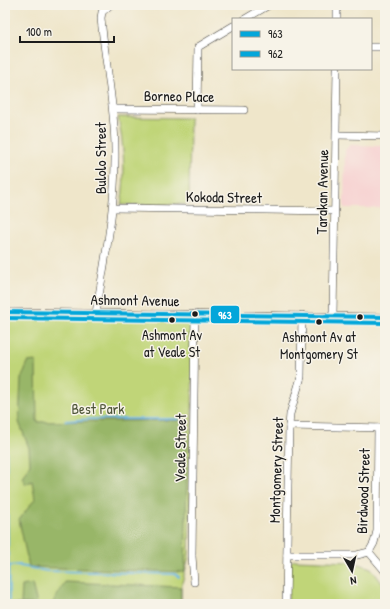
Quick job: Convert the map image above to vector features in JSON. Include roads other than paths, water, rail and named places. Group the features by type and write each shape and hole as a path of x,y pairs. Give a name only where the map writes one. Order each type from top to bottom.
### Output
{"street":[{"name":"Bulolo Street","path":"96,313 113,208 115,150 112,108 101,18 102,12 110,5"},
{"path":"247,18 269,5"},
{"path":"337,5 337,18"},
{"path":"197,110 198,47 232,27"},
{"path":"372,47 385,47"},
{"name":"Tarakan Avenue","path":"333,316 337,70"},
{"name":"Borneo Place","path":"112,108 244,110"},
{"path":"337,135 385,136"},
{"name":"Kokoda Street","path":"113,208 334,211"},
{"name":"Ashmont Avenue","path":"5,312 385,317"},
{"name":"Veale Street","path":"194,582 192,556 195,314"},
{"name":"Montgomery Street","path":"286,604 289,426 290,414 301,377 302,315"},
{"path":"289,426 382,428"},
{"name":"Birdwood Street","path":"368,552 374,543 376,530 382,428"},
{"path":"287,555 357,556 368,552 385,571"}],"waterway":[{"path":"7,334 6,451 9,604"},
{"path":"65,421 90,419 179,419"},
{"path":"8,566 20,565 47,571 175,574 179,577"}],"place":[{"name":"Ashmont Av at Veale St","path":"172,320"},
{"name":"Ashmont Av at Montgomery St","path":"319,322"}],"park label":[{"name":"Best Park","path":"98,408"}]}
